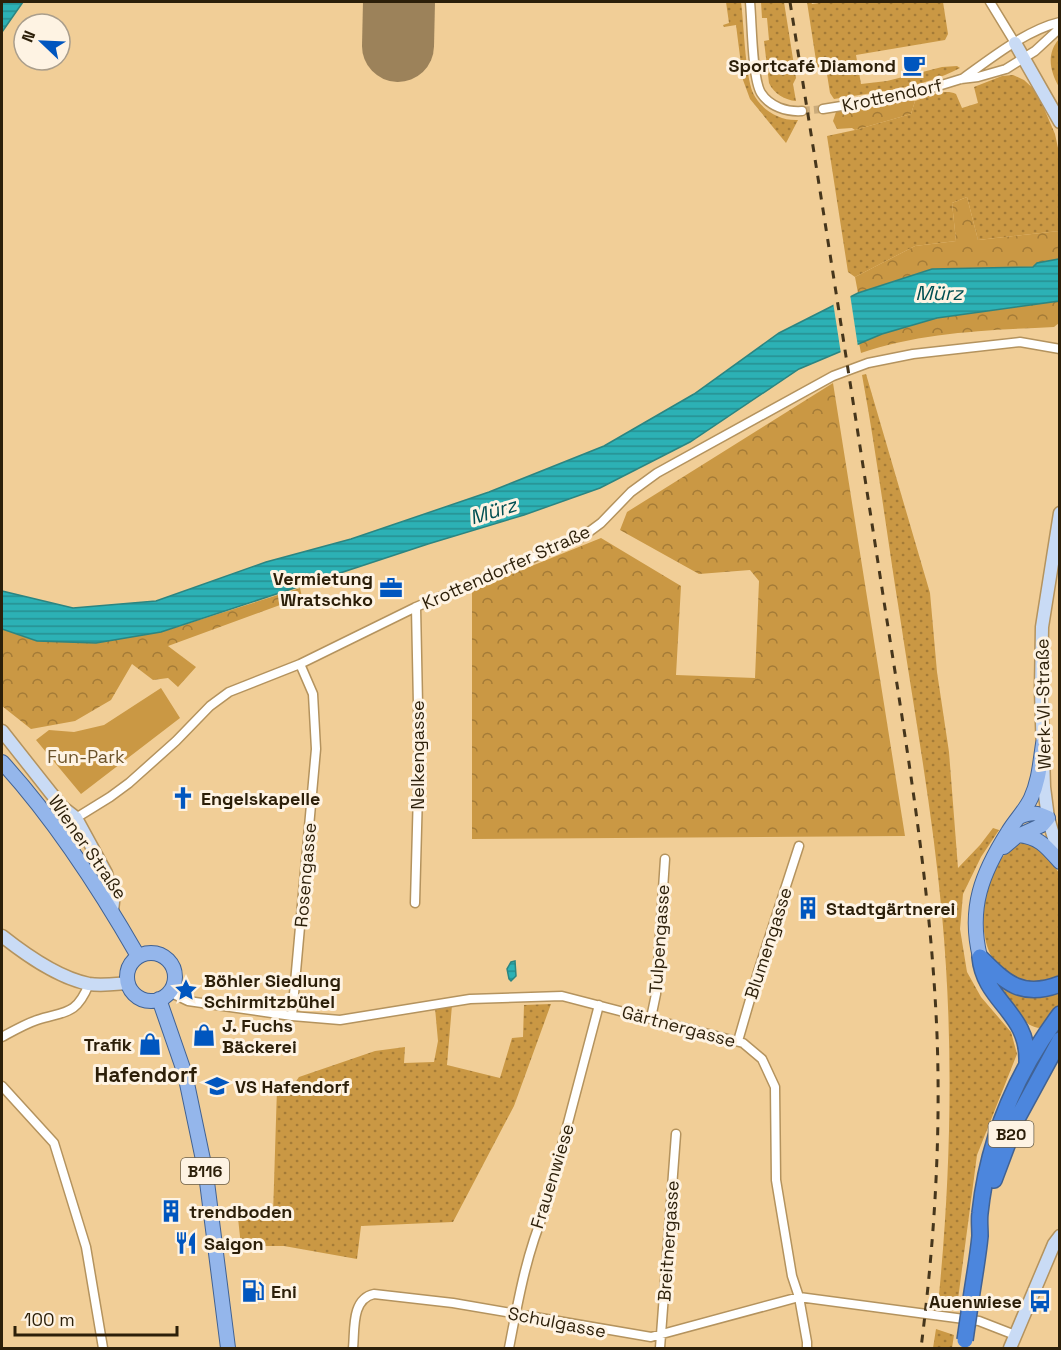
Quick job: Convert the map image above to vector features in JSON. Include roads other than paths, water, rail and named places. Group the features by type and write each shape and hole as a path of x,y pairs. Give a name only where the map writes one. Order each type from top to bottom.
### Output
{"highway":[{"path":"980,957 999,977 1017,987 1040,989 1059,984"},
{"path":"980,957 981,971 987,983 1019,1024 1025,1039 1027,1062"},
{"name":"B20","path":"980,1235 980,1214 987,1169 1003,1112 1027,1062 1059,1014"},
{"path":"1019,1024 1043,1037 1059,1039"},
{"name":"B20","path":"964,1344 980,1235 996,1171 1017,1119 1059,1039"}],"main road":[{"path":"1015,44 1059,122"},
{"name":"Werk-VI-Straße","path":"1059,513 1042,627 1041,690 1044,787 1048,818 1059,860"},
{"path":"2,731 62,807 76,818 105,873 113,902 112,910"},
{"path":"980,957 975,938 976,903 987,870 1008,832 1030,800 1038,782 1043,744"},
{"name":"Wiener Straße","path":"2,762 57,829 112,910 138,956"},
{"path":"998,852 1018,836 1042,825 1048,818 1039,813 1029,813 1019,817"},
{"path":"1018,836 1036,838 1059,860"},
{"path":"2,936 48,968 86,983 128,983"},
{"name":"B116","path":"138,956 154,953 168,960 172,965 174,975 164,996 185,1074 206,1174 228,1348"},
{"path":"138,956 128,969 128,983 132,992 138,998 147,1001 164,996"},
{"path":"1010,1348 1059,1236"}],"street":[{"path":"750,2 756,75 760,92 776,106 788,111 802,111"},
{"path":"990,2 1015,44"},
{"name":"Krottendorf","path":"961,79 1049,24 1059,22"},
{"name":"Krottendorf","path":"824,109 909,95 961,79 1006,69 1049,40 1059,28"},
{"name":"Krottendorfer Straße","path":"76,818 129,783 222,697 300,664 416,608 582,537 600,523 631,492 657,473 833,376 868,363 970,346 1020,342 1059,349"},
{"name":"Nelkengasse","path":"414,903 419,754 416,608"},
{"name":"Rosengasse","path":"292,1016 316,749 313,694 300,664"},
{"name":"Blumengasse","path":"738,1041 799,846"},
{"name":"Tulpengasse","path":"651,1018 656,994 665,859"},
{"path":"2,1037 37,1020 57,1016 73,1009 85,993 86,983"},
{"name":"Gärtnergasse","path":"164,996 292,1016 345,1020 437,1004 502,998 562,996 738,1041 762,1059 775,1087 776,1180 807,1348"},
{"name":"Frauenwiese","path":"508,1348 520,1286 533,1238 545,1210 599,1005"},
{"path":"2,1086 54,1143 87,1247 103,1348"},
{"name":"Breitnergasse","path":"660,1348 676,1134"},
{"name":"Schulgasse","path":"353,1348 358,1306 369,1295 390,1295 651,1337 799,1297"},
{"path":"799,1297 979,1321 1015,1335"}],"water":[{"path":"2,2 23,2 16,12 12,12 12,18 2,32"},
{"name":"Mürz","path":"1059,259 1059,301 937,318 882,334 799,369 690,442 600,488 524,515 428,544 161,632 96,643 37,641 2,629 2,591 73,608 156,601 266,562 351,539 489,492 604,446 694,394 779,333 858,293 932,269 1033,267 1037,263"},
{"path":"515,961 516,976 511,981 507,969 511,962"}],"tunnel":[{"path":"802,111 823,109"}],"railway":[{"path":"790,2 907,751 929,921 937,1035 938,1114 933,1231 921,1348"}],"place":[{"name":"Sportcafé Diamond","path":"914,65"},
{"name":"Vermietung Wratschko","path":"391,588"},
{"name":"Engelskapelle","path":"183,798"},
{"name":"Stadtgärtnerei","path":"808,908"},
{"name":"Böhler Siedlung Schirmitzbühel","path":"186,990"},
{"name":"J. Fuchs Bäckerei","path":"204,1035"},
{"name":"Trafik","path":"150,1044"},
{"name":"VS Hafendorf","path":"217,1086"},
{"name":"trendboden","path":"171,1211"},
{"name":"Saigon","path":"186,1243"},
{"name":"Eni","path":"253,1291"},
{"name":"Auenwiese","path":"1040,1301"}],"district":[{"name":"Hafendorf","path":"146,1074"}],"park label":[{"name":"Fun-Park","path":"86,756"}]}
